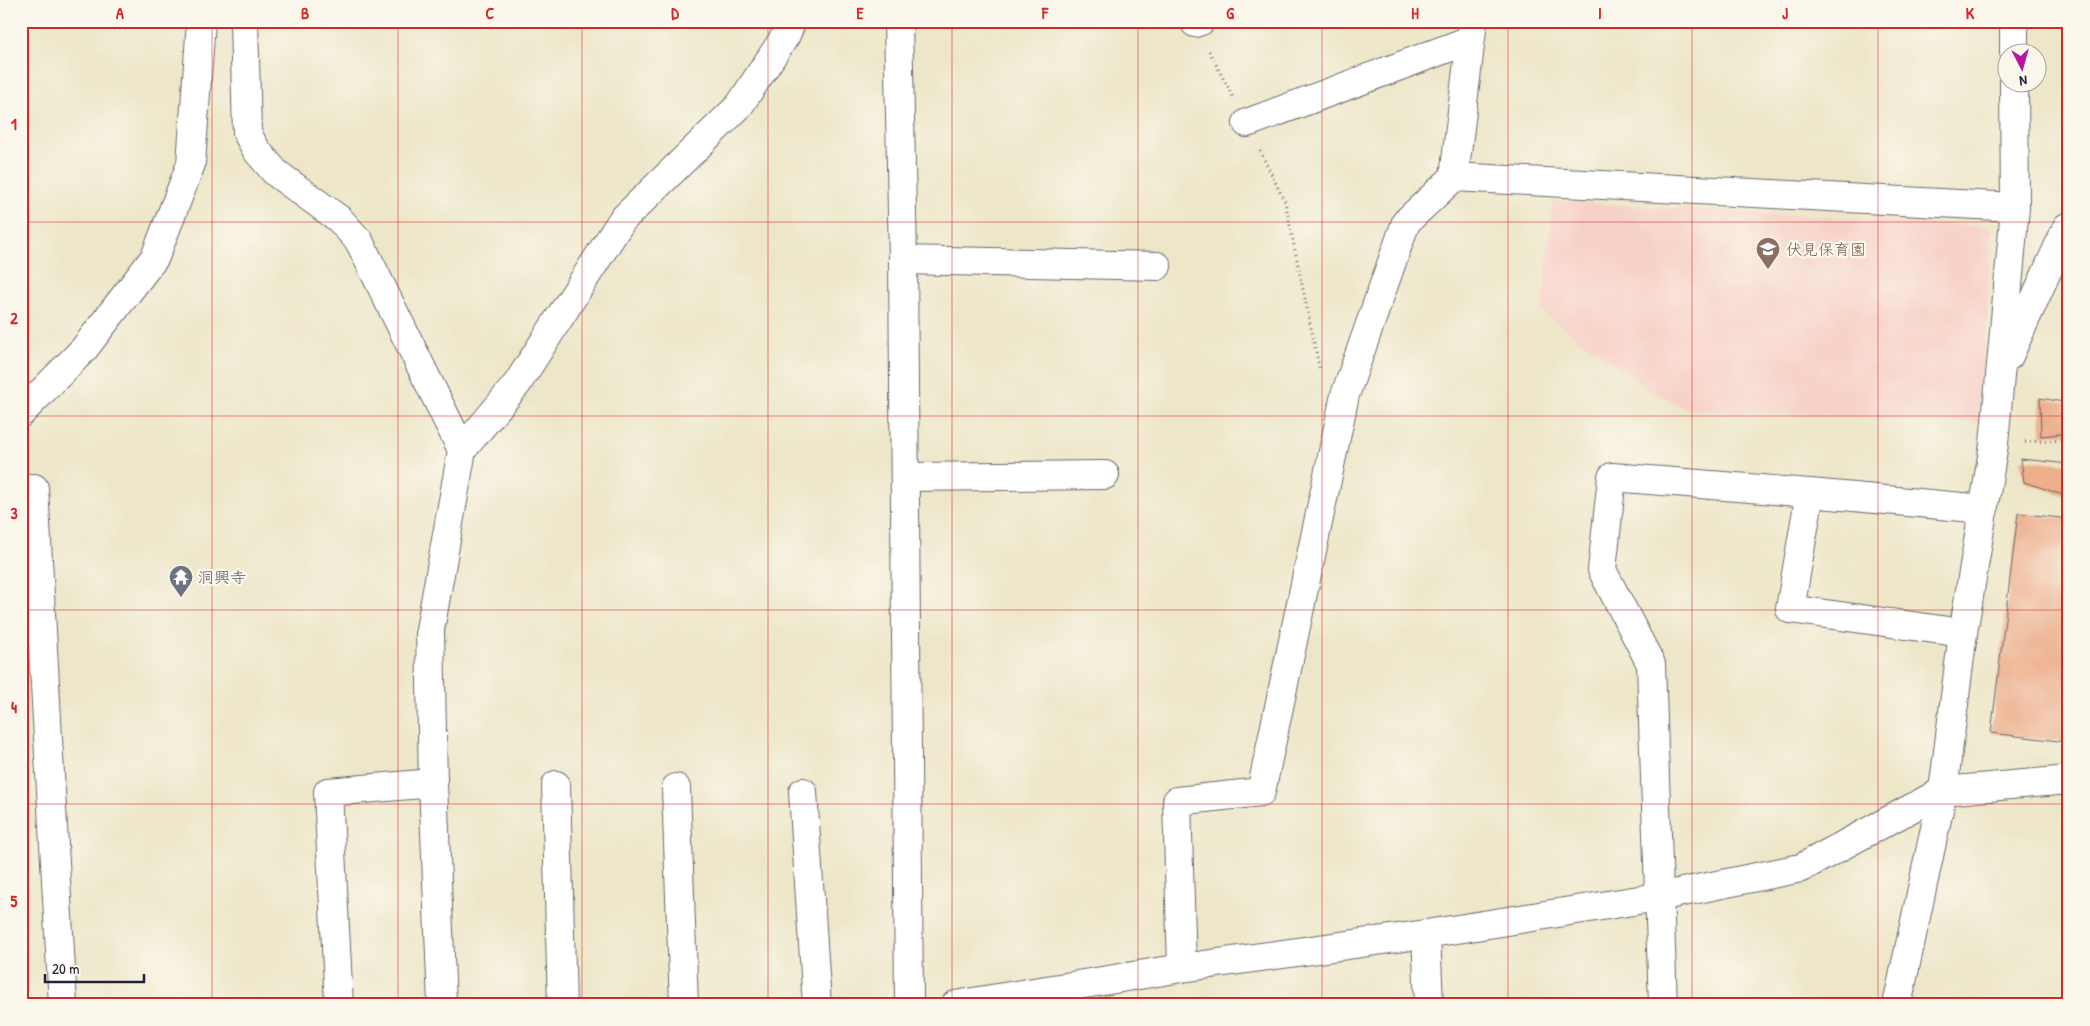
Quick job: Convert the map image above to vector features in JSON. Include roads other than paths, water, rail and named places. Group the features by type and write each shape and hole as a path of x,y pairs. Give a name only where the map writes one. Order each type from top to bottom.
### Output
{"street":[{"path":"21,413 84,349 155,257 191,164 201,21"},
{"path":"244,21 247,133 257,151 276,173 339,219 359,241 462,450"},
{"path":"442,1005 433,783 430,630 462,450 516,384 622,220 739,106 786,34 792,21"},
{"path":"898,21 904,260 909,1005"},
{"path":"2014,21 2014,42"},
{"path":"1182,968 1177,801 1261,792 1345,395 1406,222 1454,177 1472,31 1247,123"},
{"path":"1896,1005 1943,791 1963,634 1994,444 2015,207 2014,92"},
{"path":"1454,177 2015,207"},
{"path":"2000,376 2068,227"},
{"path":"904,260 1157,266"},
{"path":"905,477 1105,476"},
{"path":"1663,1005 1650,664 1602,570 1612,477 1810,492 1984,509"},
{"path":"21,488 34,488 63,1005"},
{"path":"1810,492 1790,609 1963,634"},
{"path":"955,1005 1182,968 1426,934 1658,897 1802,868 1943,791 2069,780"},
{"path":"339,1005 328,792 433,783"},
{"path":"556,785 562,1005"},
{"path":"676,788 684,1005"},
{"path":"804,792 817,1005"},
{"path":"1426,934 1428,1005"}],"place":[{"name":"伏見保育園","path":"1768,270"},
{"name":"洞興寺","path":"181,598"}]}
